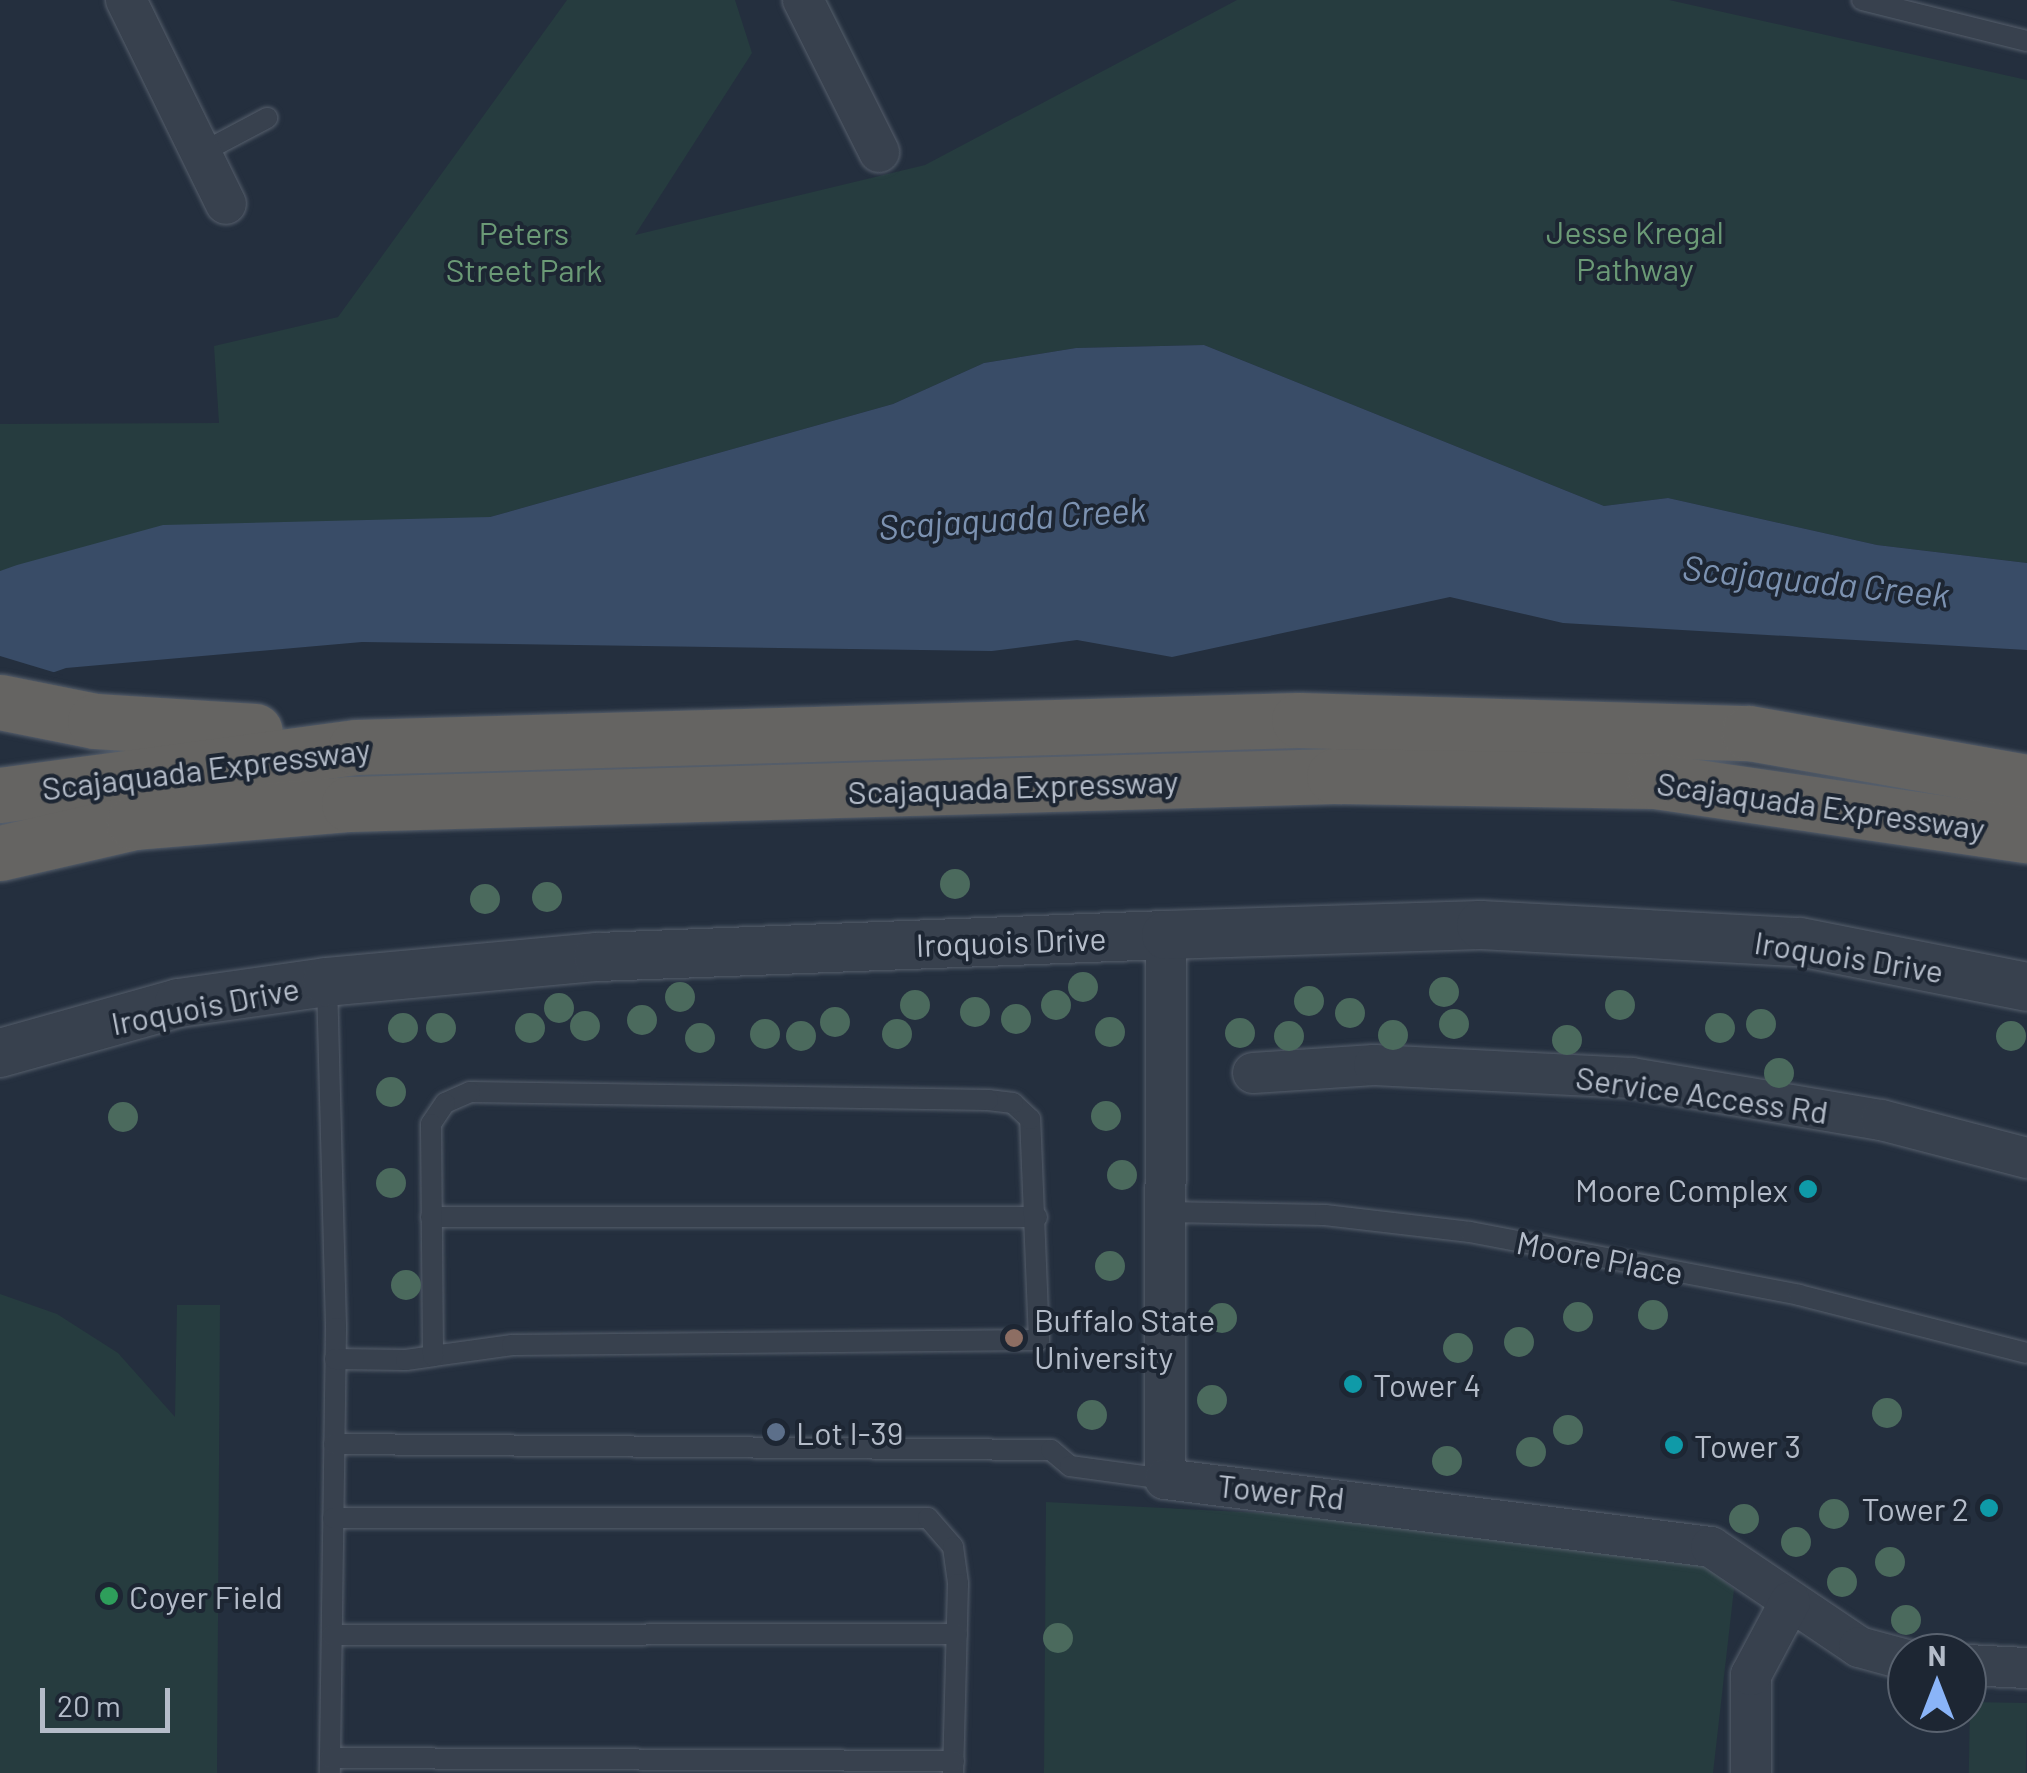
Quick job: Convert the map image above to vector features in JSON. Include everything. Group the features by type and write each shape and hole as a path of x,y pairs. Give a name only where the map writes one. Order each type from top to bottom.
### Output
{"highway":[{"path":"13,706 356,747"},
{"name":"Scajaquada Expressway","path":"0,794 356,747 1299,720 1749,734 2027,782"},
{"name":"Scajaquada Expressway","path":"0,853 134,822 349,804 1334,776 1655,782 2027,836"}],"street":[{"path":"126,0 226,204"},
{"path":"803,0 879,152"},
{"name":"Iroquois Drive","path":"0,1053 178,1002 327,982 598,957 1166,934 1480,925 1800,942 2027,987"},
{"path":"1164,1479 1166,934"},
{"name":"Service Access Rd","path":"1253,1073 1374,1065 1632,1078 1881,1120 2027,1158"},
{"name":"Tower Rd","path":"1164,1479 1711,1546 1859,1647 1887,1655"},
{"path":"1752,1773 1752,1675 1790,1602"},
{"path":"1987,1666 2027,1668"}],"lane":[{"path":"1862,0 2027,41"},
{"path":"200,153 268,118"},
{"path":"327,982 335,1359 332,1518 330,1765 954,1767 957,1634 952,1546 928,1518 332,1518"},
{"path":"335,1359 432,1356 512,1345 1039,1340 1037,1216 1030,1119 1012,1103 602,1091 470,1092 444,1103 431,1124 432,1356"},
{"name":"Moore Place","path":"1166,1212 1325,1215 1470,1232 1799,1295 2027,1354"},
{"path":"432,1216 1037,1216"},
{"path":"334,1444 1052,1450 1070,1466 1164,1479"},
{"path":"332,1634 957,1634"}],"green space":[{"name":"Jesse Kregal Pathway","path":"567,0 735,0 752,53 635,235 925,165 1237,0 1669,0 2027,80 2027,563 1877,545 1668,498 1604,506 1204,345 1076,348 984,363 893,404 490,517 0,571 0,424 219,423 214,346 338,317"},
{"name":"Coyer Field","path":"0,1294 57,1314 118,1353 175,1417 177,1305 220,1305 217,1773 0,1773"},
{"path":"1046,1502 1301,1515 1697,1559 1734,1589 1713,1773 1044,1773"},
{"path":"1987,1702 2027,1703 2026,1773 1969,1773 1969,1733 1987,1733"}],"water":[{"name":"Scajaquada Creek","path":"1204,345 1604,506 1668,498 1877,545 2027,563 2027,650 1563,623 1450,597 1172,657 1077,640 992,651 362,642 66,668 0,691 0,571 17,565 163,525 490,517 893,404 984,363 1076,348"}],"pier":[{"path":"0,656 63,675 0,696"}],"place":[{"name":"Moore Complex","path":"1808,1189"},
{"name":"Buffalo State University","path":"1014,1338"},
{"name":"Tower 4","path":"1353,1384"},
{"name":"Lot I-39","path":"776,1432"},
{"name":"Tower 3","path":"1674,1445"},
{"name":"Tower 2","path":"1989,1508"},
{"name":"Coyer Field","path":"109,1596"}],"park label":[{"name":"Peters Street Park","path":"524,252"}]}
